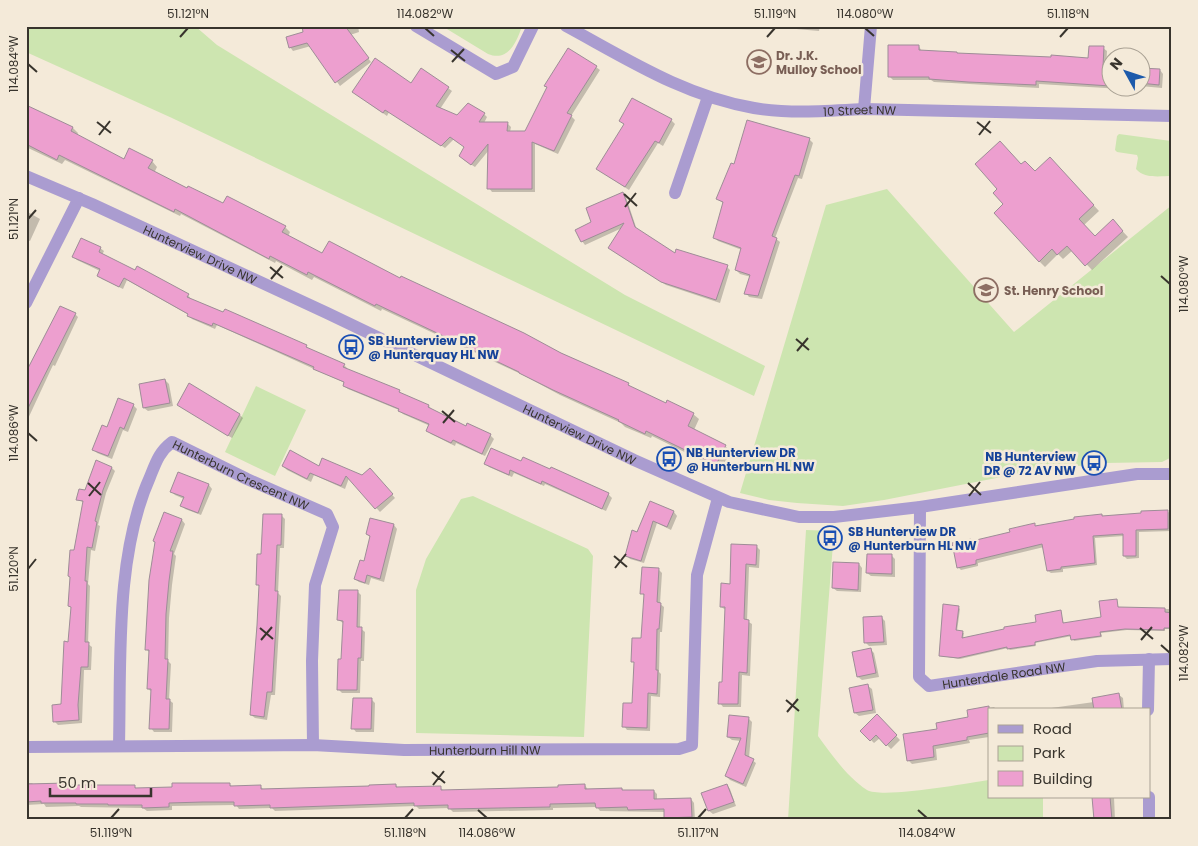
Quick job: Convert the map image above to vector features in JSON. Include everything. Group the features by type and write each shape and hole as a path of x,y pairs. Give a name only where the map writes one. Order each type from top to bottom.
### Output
{"street":[{"path":"416,26 496,74 513,67 534,26"},
{"name":"10 Street NW","path":"566,26 678,86 708,97 762,108 818,112 864,109 1172,116"},
{"path":"864,109 871,26"},
{"path":"675,193 708,97"},
{"name":"Hunterview Drive NW","path":"26,176 79,198 327,313 625,456 729,502 799,517 834,518 1137,474 1172,474"},
{"path":"26,303 79,198"},
{"name":"Hunterburn Crescent NW","path":"119,745 123,600 128,552 141,496 162,450 172,442 327,514 333,527 315,585 312,661 313,745"},
{"name":"Hunterburn Hill NW","path":"26,747 313,745 404,750 589,750 679,749 692,745 697,575 718,498"},
{"name":"Hunterdale Road NW","path":"920,507 919,677 929,686 1097,661 1172,659"},
{"path":"1148,708 1149,659"},
{"path":"1148,798 1149,820"}],"green space":[{"path":"26,26 195,26 217,45 625,295 765,366 754,396 172,118 26,52"},
{"path":"442,26 522,26 511,49 506,53 495,56 488,54"},
{"path":"1119,134 1171,141 1172,176 1153,176 1139,172 1136,169 1137,155 1117,152 1115,150"},
{"name":"St. Henry School","path":"887,189 1014,332 1172,205 1170,458 1162,462 1105,463 1032,471 884,500 843,506 769,500 740,493 826,205"},
{"path":"256,386 306,410 275,476 225,452"},
{"path":"473,496 588,549 593,556 584,737 416,733 416,590 426,559 461,499"},
{"path":"806,530 834,531 818,736 840,765 867,790 889,793 907,792 988,780 988,798 1043,798 1043,820 788,820"}],"building":[{"path":"302,26 345,26 369,58 335,83 307,43 289,48 286,37 303,32"},
{"path":"888,45 919,45 919,50 957,53 1051,57 1051,55 1088,58 1089,46 1104,46 1104,48 1100,48 1100,85 1036,81 1036,85 968,82 929,79 929,77 888,77"},
{"path":"568,48 597,66 567,113 572,115 554,151 532,142 532,189 487,189 488,144 471,165 459,156 464,147 450,137 441,146 385,110 383,113 352,92 375,58 411,83 421,68 449,87 436,106 457,115 468,103 485,113 479,122 508,122 507,131 525,131 547,87 544,86"},
{"path":"1150,68 1160,69 1159,85 1150,84"},
{"path":"632,98 672,119 659,143 655,141 625,187 596,169 624,124 619,121"},
{"path":"26,105 73,127 71,131 124,159 129,148 153,160 148,168 187,188 188,186 223,203 227,196 286,226 282,232 322,253 329,241 400,278 401,276 524,333 561,353 629,383 628,385 666,403 667,400 694,413 688,426 726,445 716,465 646,431 645,434 376,304 375,306 308,272 307,275 270,256 269,259 175,209 174,212 59,155 57,160 26,144"},
{"path":"747,120 810,138 799,176 795,175 772,236 777,238 758,296 744,294 750,275 735,270 741,248 713,238 723,202 716,199 731,163 734,164"},
{"path":"1000,141 1021,164 1025,161 1035,171 1050,157 1094,205 1079,219 1095,236 1113,219 1123,231 1085,266 1067,246 1057,255 1052,249 1039,262 994,213 1003,204 993,193 997,189 975,164"},
{"path":"623,192 635,227 675,253 676,249 728,265 716,300 661,282 608,248 624,223 581,242 575,230 591,222 586,208"},
{"path":"81,238 101,247 99,252 135,270 137,266 189,294 187,297 223,312 225,309 307,345 306,347 345,364 343,367 400,390 399,392 429,405 428,407 466,426 467,423 491,434 482,454 453,440 451,443 426,431 429,424 398,411 399,409 343,386 344,382 313,369 314,367 213,323 212,326 187,316 188,314 124,278 119,287 97,276 100,269 72,257"},
{"path":"60,306 76,313 26,412 26,372"},
{"path":"165,379 170,403 143,408 139,384"},
{"path":"189,383 240,414 228,436 177,405"},
{"path":"118,398 134,404 124,429 120,427 108,456 92,450 102,425 107,427"},
{"path":"491,448 521,461 523,457 550,469 551,467 609,493 602,509 542,481 541,484 510,470 509,475 484,464"},
{"path":"290,450 319,466 322,458 362,475 370,468 393,494 375,509 346,476 341,486 310,473 307,479 282,466"},
{"path":"96,460 112,467 103,490 95,521 97,522 92,548 87,547 85,642 89,642 88,667 81,667 78,705 79,720 53,722 52,705 61,704 64,641 68,642 71,607 68,606 70,550 74,550 83,501 76,500 79,489 85,490"},
{"path":"178,472 209,484 198,513 180,506 184,497 170,492"},
{"path":"650,501 674,511 667,527 653,521 641,561 625,556 632,530 637,532"},
{"path":"1168,510 1168,529 1136,530 1136,556 1123,556 1123,534 1093,536 1095,563 1061,567 1061,569 1047,571 1042,544 976,560 976,564 957,568 952,543 971,539 972,541 1010,532 1009,529 1035,523 1035,526 1074,519 1074,517"},
{"path":"164,512 182,519 170,551 173,551 166,614 165,659 168,659 166,699 170,699 169,729 149,729 151,689 147,689 149,650 145,650 149,580 155,542 153,541"},
{"path":"263,514 282,514 281,545 277,545 275,591 278,591 272,692 267,692 264,717 250,715 259,585 256,585 257,554 261,554"},
{"path":"370,518 394,524 380,579 367,575 365,583 354,579 360,560 364,561 370,536 366,534"},
{"path":"731,544 757,545 756,565 746,564 744,619 749,620 747,673 739,672 738,704 718,704 719,682 722,682 725,607 720,607 721,583 730,584"},
{"path":"867,554 892,554 892,574 866,573"},
{"path":"833,562 859,563 858,590 832,588"},
{"path":"642,567 659,568 657,602 661,603 659,629 657,629 657,694 648,693 647,728 622,727 623,703 632,703 634,662 631,662 632,638 641,638 644,594 640,594"},
{"path":"339,590 358,590 357,627 362,627 361,658 358,658 357,690 337,690 338,659 341,659 343,621 337,620"},
{"path":"1117,599 1118,607 1165,608 1165,612 1172,613 1172,628 1164,628 1164,630 1125,629 1100,632 1101,636 1071,640 1070,635 1035,642 1035,645 1007,649 1007,647 958,658 939,656 943,604 959,606 956,630 963,631 962,638 1004,629 1004,627 1036,622 1035,615 1061,610 1063,623 1101,617 1099,601"},
{"path":"882,616 884,642 864,643 863,617"},
{"path":"871,648 876,673 857,677 852,652"},
{"path":"868,684 873,710 854,713 849,688"},
{"path":"1119,693 1122,708 1094,708 1092,698"},
{"path":"353,698 372,698 371,729 351,729"},
{"path":"989,706 988,733 967,737 967,740 933,746 934,757 907,761 903,734 937,729 936,723 968,717 967,710"},
{"path":"877,714 897,735 886,746 876,735 870,741 860,731"},
{"path":"729,715 749,717 745,755 754,759 743,784 725,776 741,738 727,737"},
{"path":"68,783 68,785 135,785 135,788 172,787 172,783 230,783 230,786 261,785 261,789 396,784 396,787 441,786 441,790 558,787 558,785 585,784 585,789 622,788 622,790 654,790 654,799 691,798 692,817 664,818 664,809 628,810 627,807 596,808 595,803 550,804 550,807 448,809 448,805 414,806 414,803 270,808 270,805 234,806 234,802 203,802 169,803 169,807 142,808 142,805 26,802 26,784"},
{"path":"727,784 734,802 708,811 701,793"},
{"path":"1092,798 1110,798 1112,820 1094,820"}],"place":[{"name":"Dr. J.K. Mulloy School","path":"759,62"},
{"name":"St. Henry School","path":"986,290"},
{"name":"SB Hunterview DR @ Hunterquay HL NW","path":"351,347"},
{"name":"NB Hunterview DR @ Hunterburn HL NW","path":"669,459"},
{"name":"NB Hunterview DR @ 72 AV NW","path":"1094,463"},
{"name":"SB Hunterview DR @ Hunterburn HL NW","path":"830,538"}]}
